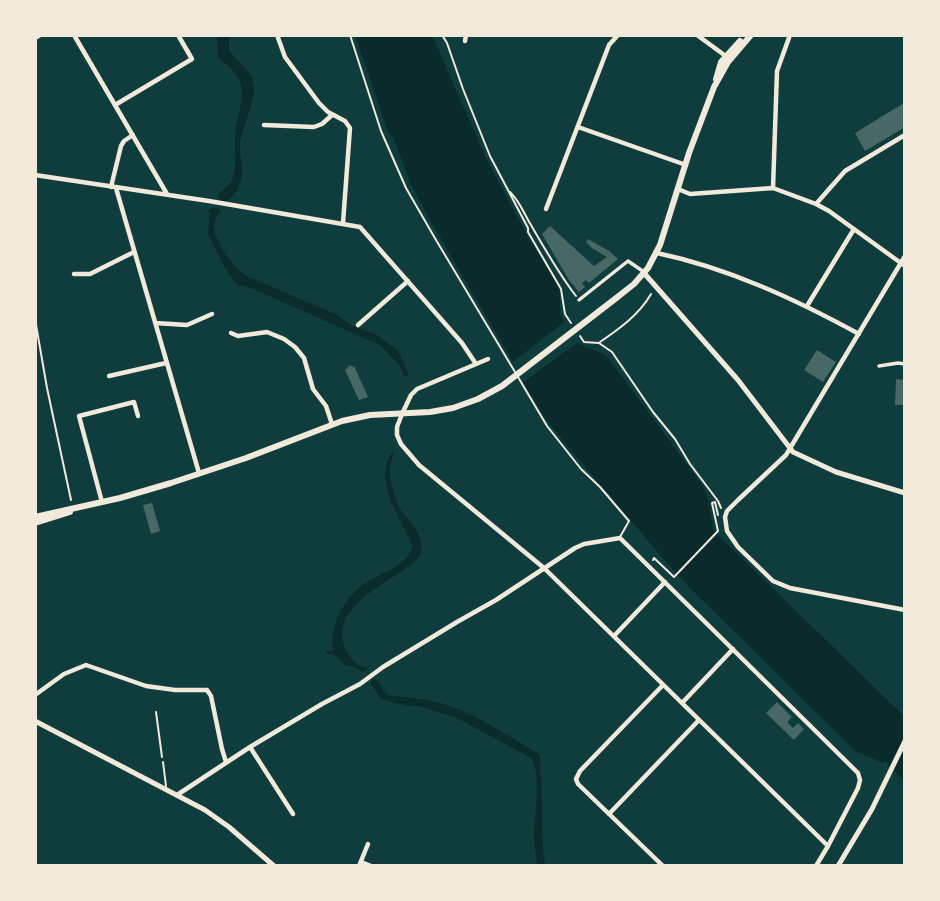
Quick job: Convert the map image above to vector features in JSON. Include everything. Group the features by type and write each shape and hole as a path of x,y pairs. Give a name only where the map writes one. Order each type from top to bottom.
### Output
{"main road":[{"path":"35,517 150,490 246,458 331,424 370,415 436,412 459,407 488,394 516,376 578,330 645,273 657,253 714,87 728,58 745,35"},
{"path":"728,58 751,35"},
{"path":"35,523 102,502"}],"street":[{"path":"35,38 40,35"},
{"path":"74,35 168,195"},
{"path":"115,105 192,59 178,35"},
{"path":"277,35 285,57 319,103 351,128 344,223"},
{"path":"546,209 609,45 618,35"},
{"path":"697,35 728,58"},
{"path":"773,188 777,71 790,35"},
{"path":"264,125 314,127 332,115"},
{"path":"578,127 685,165"},
{"path":"133,135 122,143 113,187 199,474"},
{"path":"816,204 845,171 905,135"},
{"path":"35,175 355,225 365,231 477,364"},
{"path":"678,189 692,194 773,188 816,204 835,215 903,264"},
{"path":"807,306 854,229"},
{"path":"74,274 90,274 134,252"},
{"path":"657,253 730,275 807,306 859,334"},
{"path":"905,256 903,264 790,449 727,511 723,525 738,547 780,585 905,610"},
{"path":"579,300 628,261 655,284 742,386 790,449 836,472 905,493"},
{"path":"358,325 408,281"},
{"path":"155,323 187,325 212,314"},
{"path":"231,333 238,336 267,332 295,347 304,358 314,392 326,406 331,424"},
{"path":"488,359 417,389 411,395 397,427 401,444 419,465 544,568 828,846"},
{"path":"108,376 166,363"},
{"path":"879,366 905,364"},
{"path":"102,502 79,416 134,402 138,416"},
{"path":"177,795 250,747 360,684 383,667 496,600 580,545 620,538 860,776 858,788 816,866"},
{"path":"614,636 665,582"},
{"path":"682,703 733,649"},
{"path":"35,695 64,674 86,665 148,686 178,691 207,690 211,696 226,762"},
{"path":"663,685 576,776 578,783 663,866"},
{"path":"609,814 699,720"},
{"path":"35,721 205,810 274,866"},
{"path":"838,866 858,834 905,741"},
{"path":"250,747 293,814"},
{"path":"368,844 360,864 372,866"}],"lane":[{"path":"349,35 381,131 406,188 547,425 581,469 629,521 620,538"},
{"path":"156,712 162,757"},
{"path":"163,762 166,789"}],"path":[{"path":"442,35 491,156 528,232 561,289 565,314 571,324"},
{"path":"508,189 520,203 566,283 579,300"},
{"path":"599,343 632,318 649,298 655,284"},
{"path":"35,319 72,508"},
{"path":"578,330 584,342 599,343 612,352 653,412 676,439 690,464 714,494 722,511"},
{"path":"652,560 654,558 674,577 719,531 712,503 715,502 723,525"}],"water":[{"path":"217,35 229,35 229,50 247,70 254,85 240,143 241,180 235,193 225,202 217,195 234,175 235,136 242,88 231,68 218,58"},
{"path":"355,35 432,35 486,158 528,237 560,289 560,315 579,344 606,355 703,486 709,502 713,530 905,717 905,787 903,780 885,761 883,763 855,751 690,588 546,419 409,180 394,139 388,132"},
{"path":"219,209 221,213 218,213 214,224 220,245 246,276 379,336 399,352 409,375 405,377 399,365 380,345 256,290 238,286 225,268 208,234 210,212 206,211"},
{"path":"393,451 390,470 393,489 398,504 419,535 421,548 419,556 412,564 365,596 347,616 343,627 343,640 354,662 369,668 363,672 345,665 336,656 326,654 326,651 333,651 333,632 350,597 364,584 401,563 411,551 412,544 390,500 386,485 387,464"},
{"path":"376,679 387,695 447,705 494,727 539,754 545,866 537,866 534,835 537,784 531,758 457,718 380,698 370,682"}],"pier":[{"path":"567,320 581,340 521,384 510,364"}],"building":[{"path":"904,103 905,127 865,151 855,133"},
{"path":"550,226 594,266 607,257 592,248 586,242 588,239 618,259 589,283 586,280 582,283 585,287 579,292 542,234"},
{"path":"817,350 836,362 823,382 804,370"},
{"path":"350,365 354,366 368,397 359,400 345,370"},
{"path":"896,379 905,380 905,405 895,405"},
{"path":"152,503 160,531 151,534 143,505"},
{"path":"777,702 792,717 787,722 793,728 798,723 804,729 794,740 766,713"}]}
